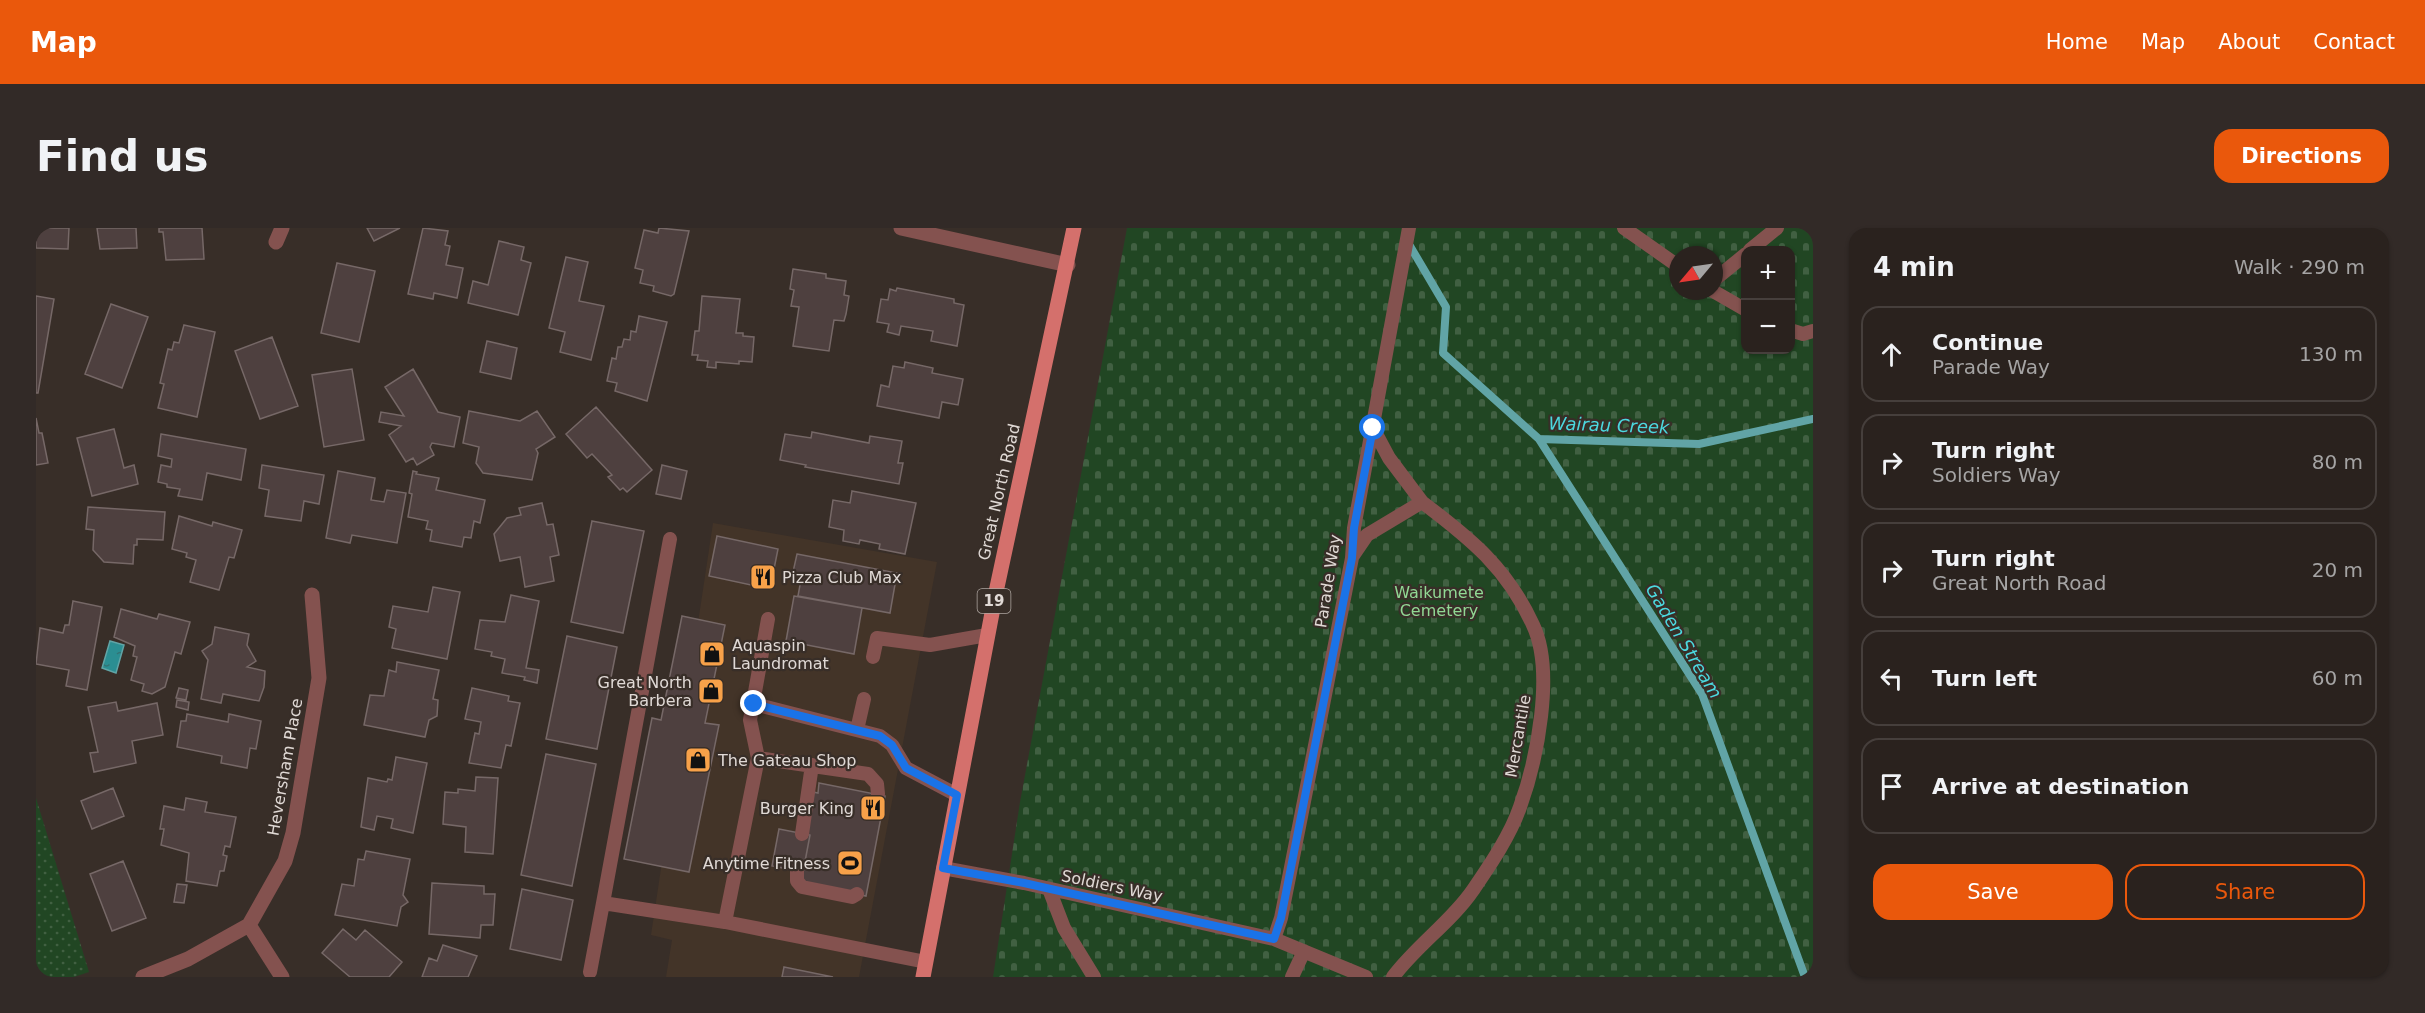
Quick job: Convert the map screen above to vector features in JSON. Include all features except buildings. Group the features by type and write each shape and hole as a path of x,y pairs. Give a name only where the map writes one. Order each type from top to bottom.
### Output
{"main road":[{"name":"Great North Road","path":"924,970 987,635 1068,265 1074,228"}],"street":[{"path":"901,228 1068,265"},
{"name":"Heversham Place","path":"249,925 285,861 293,833 319,678 312,595"},
{"path":"142,977 188,959 249,925 282,977"}],"lane":[{"name":"Parade Way","path":"1274,939 1281,918 1352,558 1354,528 1408,228"},
{"path":"1624,228 1669,260"},
{"path":"1755,246 1777,228"},
{"path":"1723,273 1741,258"},
{"path":"1723,297 1741,307"},
{"path":"1795,331 1803,334 1813,332"},
{"name":"Mercantile","path":"1373,428 1389,458 1422,502 1469,537 1490,558 1517,595 1534,627 1542,656 1544,687 1537,740 1520,808 1472,892 1394,977"},
{"path":"1352,558 1367,535 1422,502"},
{"path":"590,972 670,539"},
{"path":"725,921 758,758 750,720 768,619"},
{"path":"873,657 877,638 930,645 987,635"},
{"path":"857,730 864,699"},
{"path":"754,704 880,736 892,745 906,768 957,795"},
{"path":"758,758 868,774 877,784 878,794"},
{"path":"802,834 812,765"},
{"name":"Soldiers Way","path":"943,868 1274,939 1366,977"},
{"path":"797,870 797,881 802,887 852,897 858,894"},
{"path":"1049,889 1064,928 1094,977"},
{"path":"603,903 725,921 924,970"},
{"path":"1292,977 1304,951"}],"shaded area":[{"path":"713,523 937,562 859,977 666,977 672,940 651,935"}],"green space":[{"name":"Waikumete Cemetery","path":"1127,228 1813,228 1813,977 993,977 1020,802"},
{"path":"36,798 89,972 74,977 36,977"}],"water":[{"path":"110,641 124,645 116,673 102,668"}],"waterway":[{"name":"Gaden Stream","path":"1410,246 1446,307 1443,353 1539,439 1702,694 1805,977"},
{"name":"Wairau Creek","path":"1539,439 1699,444 1813,419"}],"place":[{"name":"Pizza Club Max","path":"763,577"},
{"name":"Aquaspin Laundromat","path":"712,654"},
{"name":"Great North Barbera","path":"711,691"},
{"name":"The Gateau Shop","path":"698,760"},
{"name":"Burger King","path":"873,808"},
{"name":"Anytime Fitness","path":"850,863"}],"route":[{"path":"754,704 880,736 892,745 906,768 957,795 943,868 1024,883 1274,939 1281,918 1352,558 1354,528 1373,428"}]}
